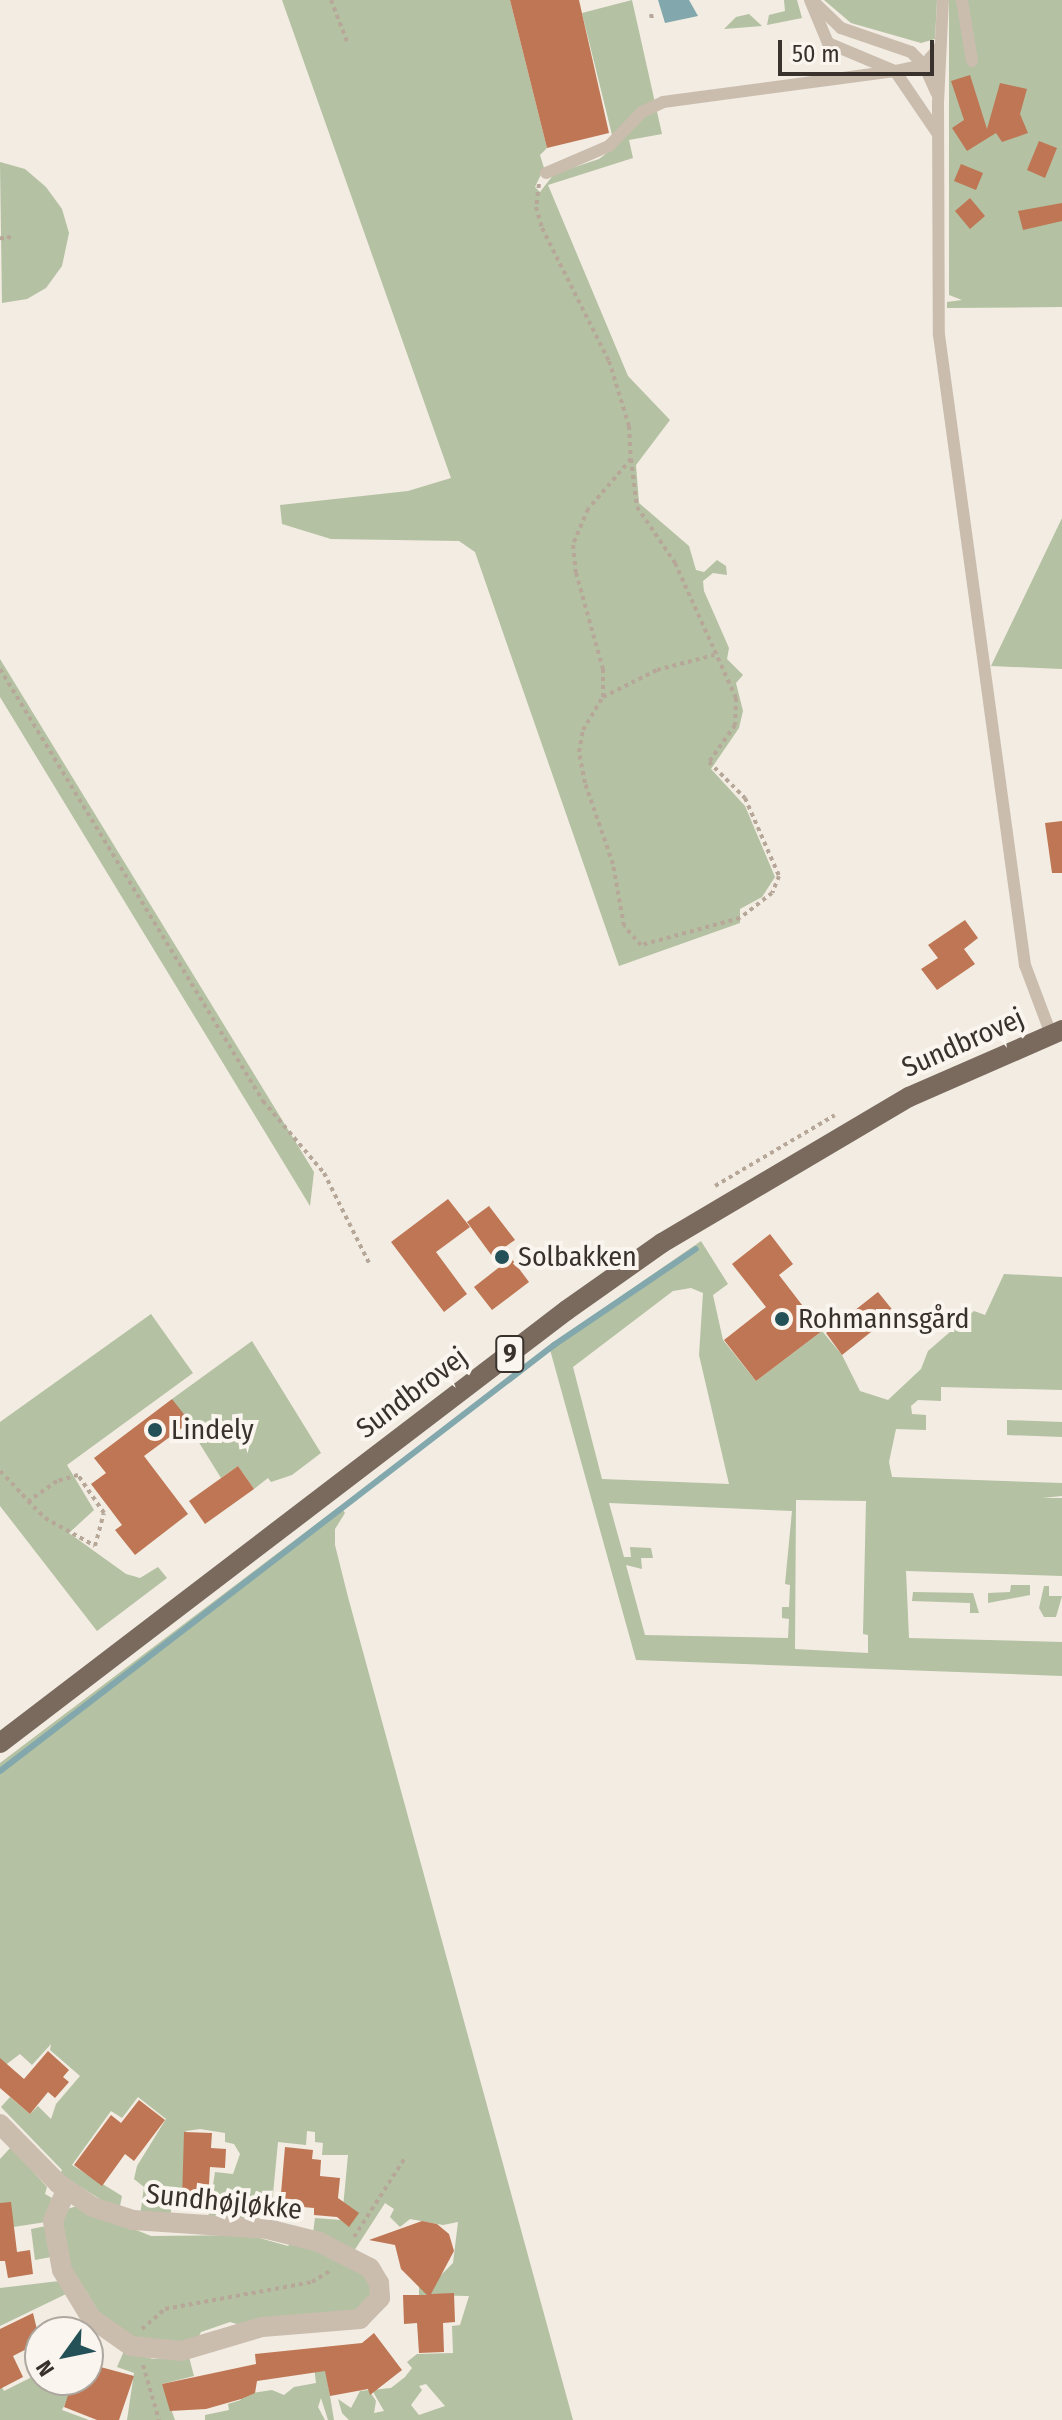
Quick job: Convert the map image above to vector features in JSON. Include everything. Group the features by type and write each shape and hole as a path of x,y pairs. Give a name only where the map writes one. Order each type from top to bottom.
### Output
{"main road":[{"name":"Sundbrovej","path":"0,1743 649,1252 909,1097 1056,1032"}],"street":[{"name":"Sundhøjløkke","path":"0,2124 66,2190 127,2219 267,2229 344,2253 370,2268 379,2283 378,2302 366,2316 262,2327 181,2351 139,2348 99,2326 66,2278 53,2221 66,2190"}],"lane":[{"path":"812,0 833,24 904,46 924,65 938,103"},
{"path":"812,0 828,43 895,71 938,134"},
{"name":"Sundbrovej","path":"943,0 938,103 939,335 1025,965 1042,1014 1056,1032"},
{"path":"962,0 972,61"},
{"path":"546,173 609,146 642,112 663,102 895,71 924,65 940,46"}],"path":[{"path":"331,0 348,44"},
{"path":"546,173 536,198 542,228 613,371 627,416 637,507 675,563 738,705 731,733 709,762 745,798 779,876 772,893 740,918 652,946 641,945 627,933 613,864 579,752 588,718 603,697 657,670 714,655"},
{"path":"0,238 8,239 11,233"},
{"path":"603,697 603,669 576,573 573,545 588,509 631,459"},
{"path":"0,669 263,1101 324,1173 369,1263"},
{"path":"0,1471 28,1501 53,1524 95,1546 104,1513 78,1475 57,1481 28,1501"},
{"path":"159,2420 139,2348 142,2327 156,2314 312,2282 344,2253 405,2158"}],"green space":[{"path":"282,0 510,0 547,148 540,155 544,168 535,187 540,192 554,174 599,159 615,147 582,13 632,0 662,134 629,140 633,158 548,185 628,376 670,420 636,465 639,503 689,546 696,570 704,572 717,560 726,566 727,575 713,573 703,581 704,591 729,648 727,659 743,675 736,683 743,711 739,728 711,769 745,806 775,877 762,897 740,909 740,923 619,966 475,552 459,541 331,539 282,524 280,505 408,491 451,478"},
{"path":"784,0 797,0 802,18 767,25 769,15 785,11"},
{"path":"824,0 937,0 935,39 921,43 851,23"},
{"path":"949,0 1062,0 1062,307 947,308 947,302 962,300 949,295"},
{"path":"749,14 762,26 724,29 736,17"},
{"path":"0,162 25,169 46,187 62,209 69,233 62,266 46,288 27,299 2,303"},
{"path":"1062,518 1062,669 991,666"},
{"path":"0,659 314,1172 310,1206 0,697"},
{"path":"701,1241 728,1284 713,1295 723,1340 756,1381 822,1331 842,1355 860,1391 888,1400 921,1369 928,1351 974,1311 985,1315 1004,1274 1062,1277 1062,1390 941,1387 941,1401 918,1400 911,1406 912,1414 926,1415 926,1430 896,1429 889,1462 892,1477 1062,1483 1062,1496 1042,1498 1062,1498 1062,1576 906,1571 909,1638 1062,1642 1062,1676 636,1660 549,1346","holes":["691,1288 703,1293 699,1355 729,1484 602,1479 573,1367 673,1291","796,1500 866,1501 863,1634 868,1635 868,1653 795,1649","609,1503 792,1511 785,1584 790,1585 789,1607 782,1607 782,1618 789,1619 788,1638 645,1635 626,1565 642,1569 641,1558 653,1558 651,1548 630,1547 631,1557 624,1557"]},
{"path":"151,1314 193,1373 67,1465 94,1510 69,1533 126,1574 140,1578 158,1567 167,1578 97,1631 0,1506 0,1422"},
{"path":"252,1341 321,1453 292,1475 271,1482 268,1478 254,1489 238,1466 221,1478 172,1399"},
{"path":"1007,1420 1062,1422 1062,1437 1007,1435"},
{"path":"340,1506 345,1513 335,1529 335,1545 348,1597 573,2420 349,2420 342,2413 338,2399 351,2408 360,2391 369,2390 376,2401 374,2413 384,2411 372,2390 391,2388 405,2377 412,2368 407,2362 417,2354 453,2353 452,2326 460,2325 469,2296 419,2295 419,2281 436,2280 453,2263 458,2222 443,2225 410,2219 400,2227 390,2217 394,2209 385,2203 354,2251 313,2233 315,2218 341,2220 349,2226 342,2218 348,2155 322,2155 323,2143 315,2142 315,2132 307,2131 306,2145 278,2142 271,2215 279,2216 278,2224 208,2219 215,2172 233,2174 240,2154 234,2144 225,2142 225,2133 200,2129 186,2131 183,2205 172,2204 170,2217 140,2216 144,2187 134,2179 137,2166 166,2119 138,2097 122,2118 111,2111 72,2165 122,2196 119,2211 60,2174 62,2170 1,2107 10,2097 30,2114 38,2106 51,2119 56,2104 80,2076 50,2050 51,2044 32,2065 20,2054 0,2069 0,1763","holes":["426,2384 445,2406 419,2415 411,2405 422,2390 419,2386"]},
{"path":"1011,1585 1030,1585 1030,1595 988,1603 988,1593 1010,1592"},
{"path":"1044,1586 1049,1586 1049,1596 1062,1596 1056,1617 1044,1617 1039,1608"},
{"path":"913,1592 973,1593 979,1613 970,1613 970,1603 912,1601"},
{"path":"11,2147 47,2187 45,2194 52,2198 46,2222 0,2229 0,2159"},
{"path":"77,2206 151,2236 249,2235 288,2246 293,2241 361,2271 373,2291 361,2310 240,2325 230,2322 201,2332 197,2340 146,2343 104,2321 104,2316 101,2316 85,2289 78,2288 61,2243 64,2210"},
{"path":"46,2226 51,2257 35,2260 31,2229"},
{"path":"59,2281 66,2294 0,2326 0,2288"},
{"path":"124,2351 153,2359 189,2357 194,2376 162,2384 175,2420 127,2420 134,2373 117,2367"},
{"path":"313,2358 324,2360 334,2420 328,2420 321,2398 318,2407 325,2420 205,2420 205,2415 229,2410 228,2404 241,2400 240,2395 272,2390 284,2395 294,2387 316,2383"},
{"path":"24,2381 24,2396 69,2396 62,2410 89,2420 0,2420 0,2384 4,2391"}],"water":[{"path":"658,0 689,0 698,16 665,23"}],"building":[{"path":"510,0 579,0 609,133 547,148"},
{"path":"970,75 987,129 1000,83 1027,89 1020,114 1028,133 1002,142 996,133 967,151 952,128 964,120 951,81"},
{"path":"1039,141 1057,148 1045,178 1027,170"},
{"path":"961,164 983,173 976,190 954,181"},
{"path":"970,198 985,216 970,229 955,211"},
{"path":"1062,203 1062,221 1023,230 1018,211"},
{"path":"1062,821 1062,873 1052,873 1045,823"},
{"path":"965,920 978,938 964,949 975,964 937,990 921,969 938,958 928,945"},
{"path":"448,1199 470,1227 436,1252 467,1294 444,1312 391,1242"},
{"path":"489,1206 515,1240 492,1256 467,1222"},
{"name":"Rohmannsgård","path":"770,1234 793,1264 779,1275 822,1331 756,1381 724,1340 766,1307 732,1264"},
{"path":"511,1258 529,1282 492,1310 474,1287"},
{"path":"878,1292 895,1313 842,1355 826,1333"},
{"path":"172,1399 190,1422 144,1456 188,1514 135,1555 115,1530 122,1525 91,1484 106,1473 94,1458"},
{"path":"238,1466 254,1489 205,1524 189,1501"},
{"path":"48,2051 69,2070 63,2077 69,2082 55,2098 48,2092 30,2114 0,2088 0,2058 24,2079"},
{"path":"139,2100 165,2120 134,2161 125,2154 102,2186 74,2165 111,2115 121,2123"},
{"path":"184,2132 212,2133 211,2148 226,2149 225,2168 210,2167 208,2202 182,2200"},
{"path":"285,2147 313,2150 312,2159 321,2160 320,2176 340,2178 338,2198 359,2213 349,2227 337,2217 314,2215 314,2208 280,2205"},
{"path":"11,2202 17,2252 30,2250 33,2274 8,2278 5,2261 0,2261 0,2203"},
{"path":"422,2221 437,2224 449,2234 454,2251 431,2294 454,2293 455,2322 443,2323 444,2352 419,2353 417,2323 404,2324 403,2295 427,2295 401,2269 395,2245 369,2240"},
{"path":"24,2317 24,2350 13,2356 23,2377 0,2389 0,2329"},
{"path":"374,2333 402,2370 370,2395 368,2389 330,2396 325,2371 257,2381 255,2393 241,2399 206,2409 170,2411 162,2384 256,2364 255,2354 362,2343"},
{"path":"104,2368 134,2376 119,2420 97,2420 64,2407 68,2396 104,2396"}],"waterway":[{"path":"0,1771 554,1345 696,1249"}],"place":[{"name":"Solbakken","path":"502,1257"},
{"name":"Rohmannsgård","path":"782,1319"},
{"name":"Lindely","path":"155,1430"}]}
